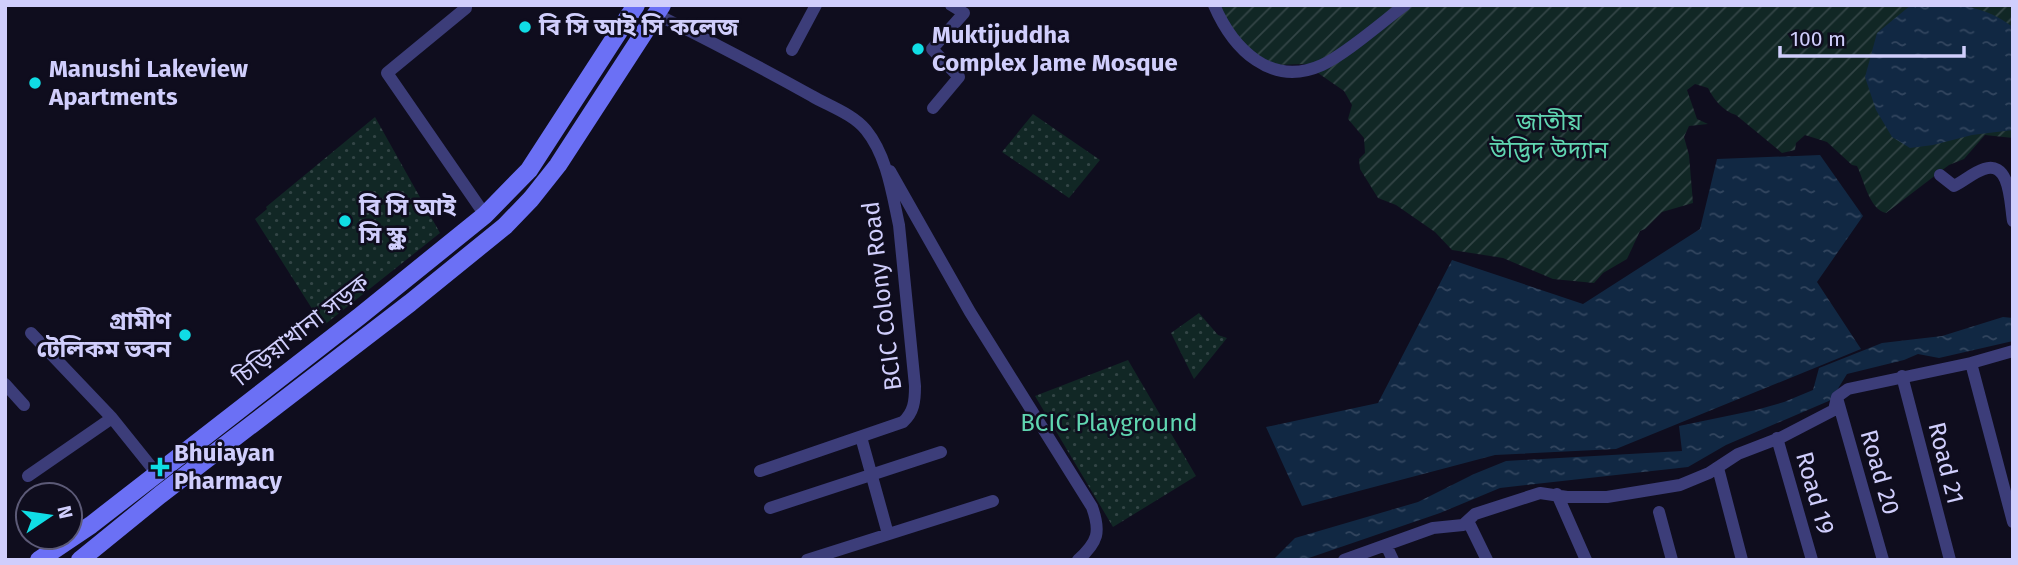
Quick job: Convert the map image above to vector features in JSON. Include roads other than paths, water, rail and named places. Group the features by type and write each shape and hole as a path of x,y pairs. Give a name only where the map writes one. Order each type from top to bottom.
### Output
{"main road":[{"name":"চিড়িয়াখানা সড়ক","path":"50,557 485,215 529,170 637,5"},
{"path":"637,5 659,10"},
{"name":"চিড়িয়াখানা সড়ক","path":"80,560 160,495 410,303 498,231 531,199 558,165 659,10"},
{"path":"485,215 498,231"}],"street":[{"path":"466,5 466,8 387,73 485,215"},
{"path":"792,50 816,5"},
{"path":"933,108 959,77 932,49 964,13 951,5"},
{"path":"1214,5 1232,39 1258,64 1268,68 1301,71 1322,65 1405,5"},
{"name":"BCIC Colony Road","path":"659,10 856,121 875,143 888,179 899,225 915,401 911,415 903,422 760,471"},
{"path":"875,143 970,312 1092,507 1097,521 1097,537 1078,560"},
{"path":"1940,175 1954,186 1986,168 1998,169 2007,179 2013,221"},
{"path":"32,333 111,418 157,474"},
{"path":"1344,560 1433,528 1463,525 1475,514 1540,493 1567,497 1607,497 1680,485 1718,468 1738,454 1835,410 1837,397 1848,389 1971,363 2013,351"},
{"path":"1971,363 2013,522"},
{"name":"Road 21","path":"1902,376 1950,560"},
{"path":"5,384 24,405"},
{"name":"Road 20","path":"1837,397 1883,560"},
{"path":"28,476 111,418"},
{"path":"861,437 888,534"},
{"name":"Road 19","path":"1777,438 1812,560"},
{"path":"770,508 941,452"},
{"path":"1718,468 1742,560"},
{"path":"1557,494 1586,560"},
{"path":"815,559 993,501"},
{"path":"1659,512 1672,560"},
{"path":"1468,521 1487,560"},
{"path":"1386,545 1393,560"}],"water":[{"path":"1911,5 1964,6 1988,13 2013,27 2013,130 1972,135 1910,148 1892,137 1876,110 1865,77 1877,33"},
{"path":"1820,155 1863,216 1817,282 1861,349 1616,449 1495,455 1302,506 1266,427 1378,403 1452,260 1583,304 1700,229 1717,159"},
{"path":"2003,317 2013,318 2013,341 1939,358 1918,354 1847,374 1831,400 1726,445 1688,467 1500,488 1440,513 1303,560 1273,560 1295,538 1418,502 1506,461 1682,451 1679,426 1784,402 1813,390 1819,368 1882,343 1942,336"}],"place":[{"name":"বি সি আই সি কলেজ","path":"525,27"},
{"name":"Muktijuddha Complex Jame Mosque","path":"918,49"},
{"name":"Manushi Lakeview Apartments","path":"35,83"},
{"name":"বি সি আই সি স্কুল","path":"345,221"},
{"name":"গ্রামীণ টেলিকম ভবন","path":"185,335"},
{"name":"Bhuiayan Pharmacy","path":"160,467"}],"park label":[{"name":"জাতীয় উদ্ভিদ উদ্যান","path":"1549,136"},
{"name":"BCIC Playground","path":"1109,423"}]}
